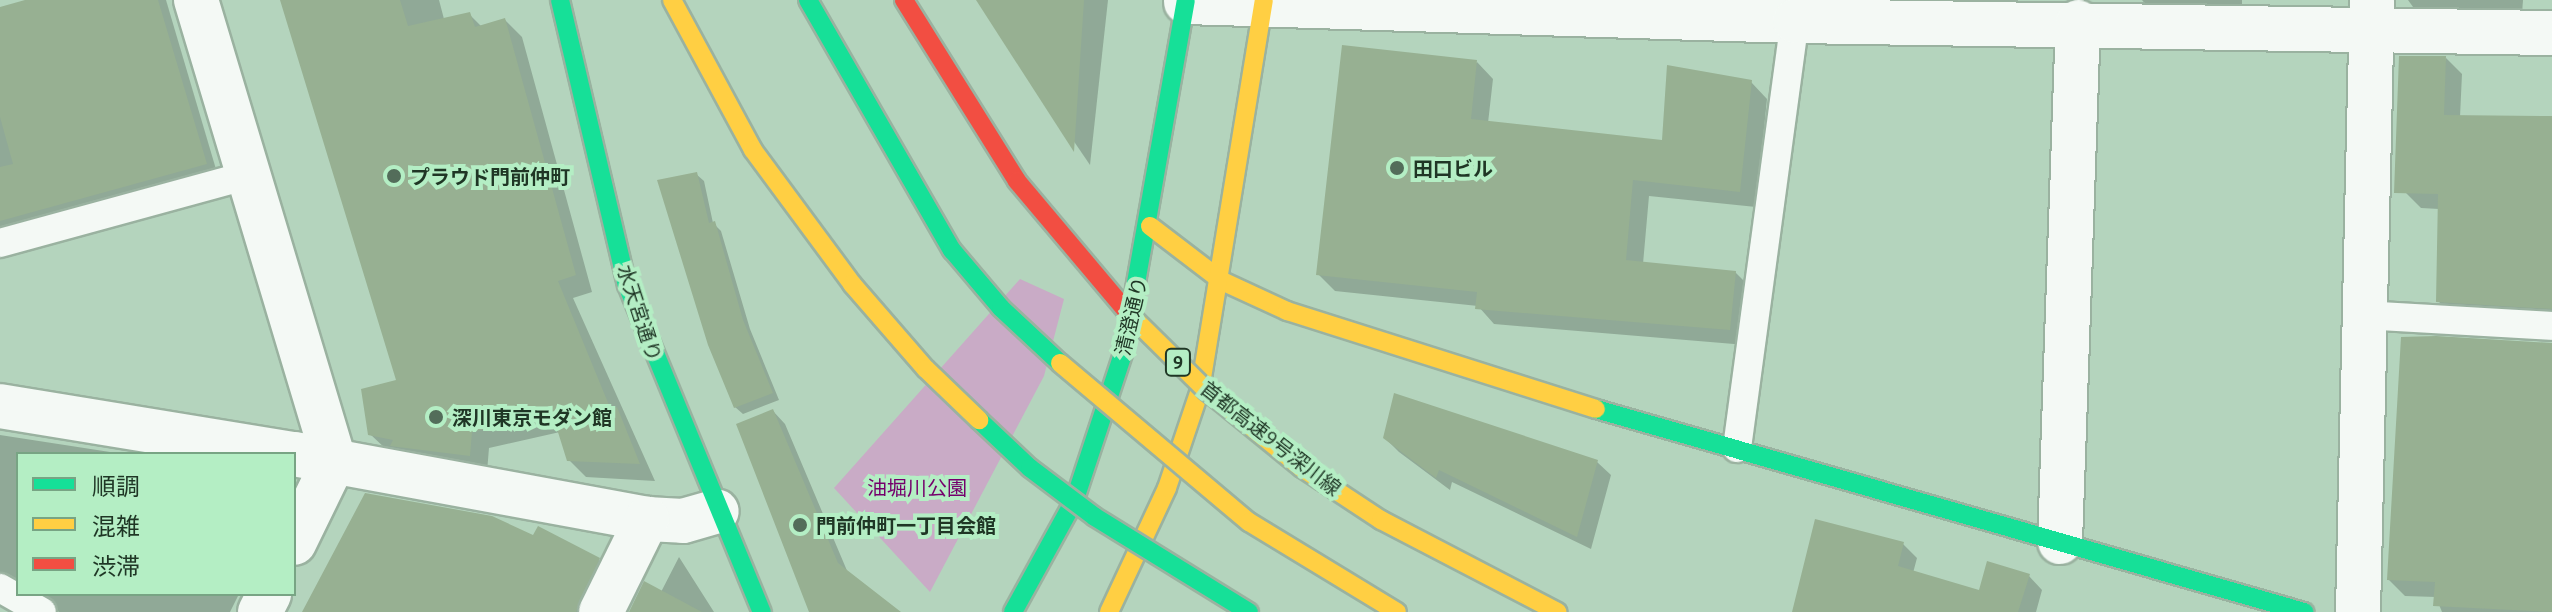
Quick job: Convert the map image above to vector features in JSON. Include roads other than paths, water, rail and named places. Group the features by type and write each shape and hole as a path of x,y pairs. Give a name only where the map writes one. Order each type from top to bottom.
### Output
{"main road":[{"name":"水天宮通り","path":"560,0 627,285 717,511 762,612"},
{"path":"672,0 761,163 852,284 926,369 1030,468 1119,533 1249,612"},
{"path":"808,0 915,192 952,250 1001,308 1107,407 1249,522 1397,612"},
{"name":"首都高速9号深川線","path":"904,0 1017,181 1122,307 1206,390 1302,468 1381,520 1558,612"},
{"name":"清澄通り","path":"1013,612 1075,499 1124,351 1150,226 1186,1"},
{"path":"1109,612 1167,488 1195,404 1222,281 1264,2"},
{"path":"1150,226 1222,281 1287,311 1492,379 2304,612"}],"street":[{"path":"196,0 248,175 306,456 296,528"},
{"path":"1186,1 2078,22 2371,14 2552,33"},
{"path":"2358,612 2371,14"},
{"path":"2060,542 2078,22"},
{"path":"0,406 282,452"},
{"path":"306,456 647,519 683,521 717,511"},
{"path":"601,612 647,519"}],"lane":[{"path":"1737,448 1777,13"},
{"path":"0,243 248,175"},
{"path":"2363,315 2552,326"},
{"path":"0,588 42,612"}],"place":[{"name":"田口ビル","path":"1397,168"},
{"name":"プラウド門前仲町","path":"394,176"},
{"name":"深川東京モダン館","path":"436,417"},
{"name":"門前仲町一丁目会館","path":"800,525"}],"park label":[{"name":"油堀川公園","path":"917,487"}]}
